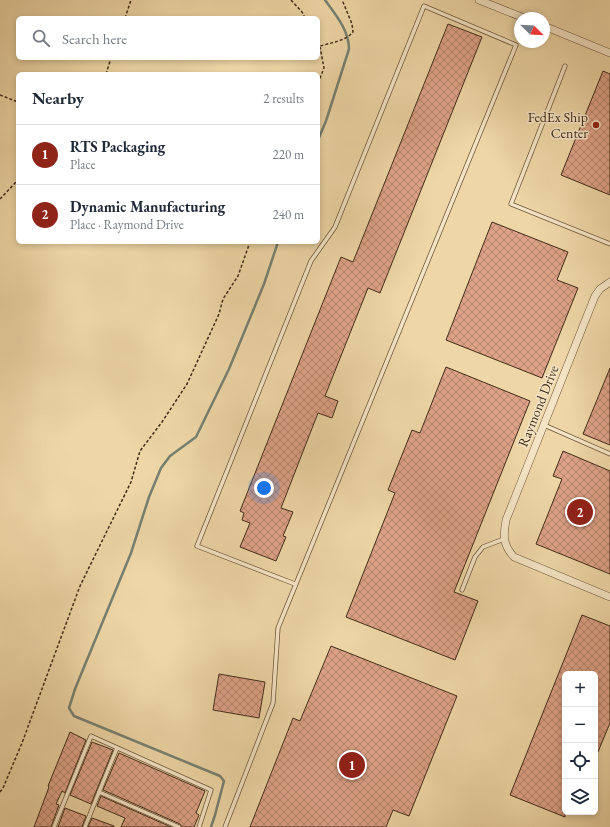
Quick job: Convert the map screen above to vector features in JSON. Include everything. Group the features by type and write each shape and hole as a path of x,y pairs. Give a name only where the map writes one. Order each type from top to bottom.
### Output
{"street":[{"path":"479,0 514,14"},
{"path":"550,28 610,53"},
{"name":"Raymond Drive","path":"505,543 504,529 506,520 595,296 609,281"},
{"path":"505,543 514,558 610,597"}],"lane":[{"path":"225,827 273,704 278,628 516,45 424,6 335,227 311,261 197,546 295,584"},
{"path":"565,66 511,204 610,244"},
{"path":"544,425 610,454"},
{"path":"462,590 475,557 483,547 505,543"},
{"path":"54,827 91,736 211,790 199,827"},
{"path":"85,827 117,748"},
{"path":"99,792 179,827"}],"path":[{"path":"126,16 131,0"},
{"path":"291,0 304,16"},
{"path":"320,78 324,68 320,46 344,38 352,32 352,24 343,2 344,0"},
{"path":"107,72 110,60"},
{"path":"0,96 16,101"},
{"path":"0,199 16,182"},
{"path":"0,792 22,743 80,586 131,482 140,451 162,422 187,384 219,314 224,299 238,276 249,244"}],"building":[{"path":"448,24 482,37 380,293 368,288 325,396 338,401 332,418 318,413 281,508 293,512 283,536 286,537 276,561 240,547 250,523 242,520 244,513 240,511 341,257 353,262"},
{"name":"FedEx Ship Center","path":"603,71 610,74 610,195 561,175"},
{"path":"492,222 568,252 557,280 578,288 542,378 446,340"},
{"path":"446,367 530,401 454,592 478,601 455,660 346,617 395,493 388,490 412,430 420,433"},
{"path":"610,368 610,445 583,434"},
{"path":"563,451 610,471 610,574 536,544 562,479 553,476"},
{"path":"582,615 610,626 610,723 598,752 598,671 562,671 562,815 565,815 565,817 510,795"},
{"path":"331,646 457,696 409,816 393,810 386,827 250,827 293,718 300,721"},
{"path":"219,674 265,682 259,718 213,710"},
{"path":"70,732 86,740 65,793 62,791 56,804 59,805 51,827 34,827 49,787 48,786"},
{"path":"92,742 113,750 91,804 70,795"},
{"path":"119,753 205,791 196,813 199,815 194,827 182,827 180,824 103,790"},
{"path":"101,796 171,827 121,827 125,818 97,806"},
{"path":"65,808 86,816 82,827 58,827"},
{"path":"92,818 114,826 114,827 88,827"}],"waterway":[{"path":"320,135 349,49 347,35 325,0"},
{"path":"211,827 224,781 220,776 74,716 69,708 75,689 131,553 149,497 161,468 170,456 196,437 229,369 264,284 277,244"}],"place":[{"name":"FedEx Ship Center","path":"596,125"},
{"name":"Dynamic Manufacturing","path":"580,512"},
{"name":"RTS Packaging","path":"352,765"}]}
